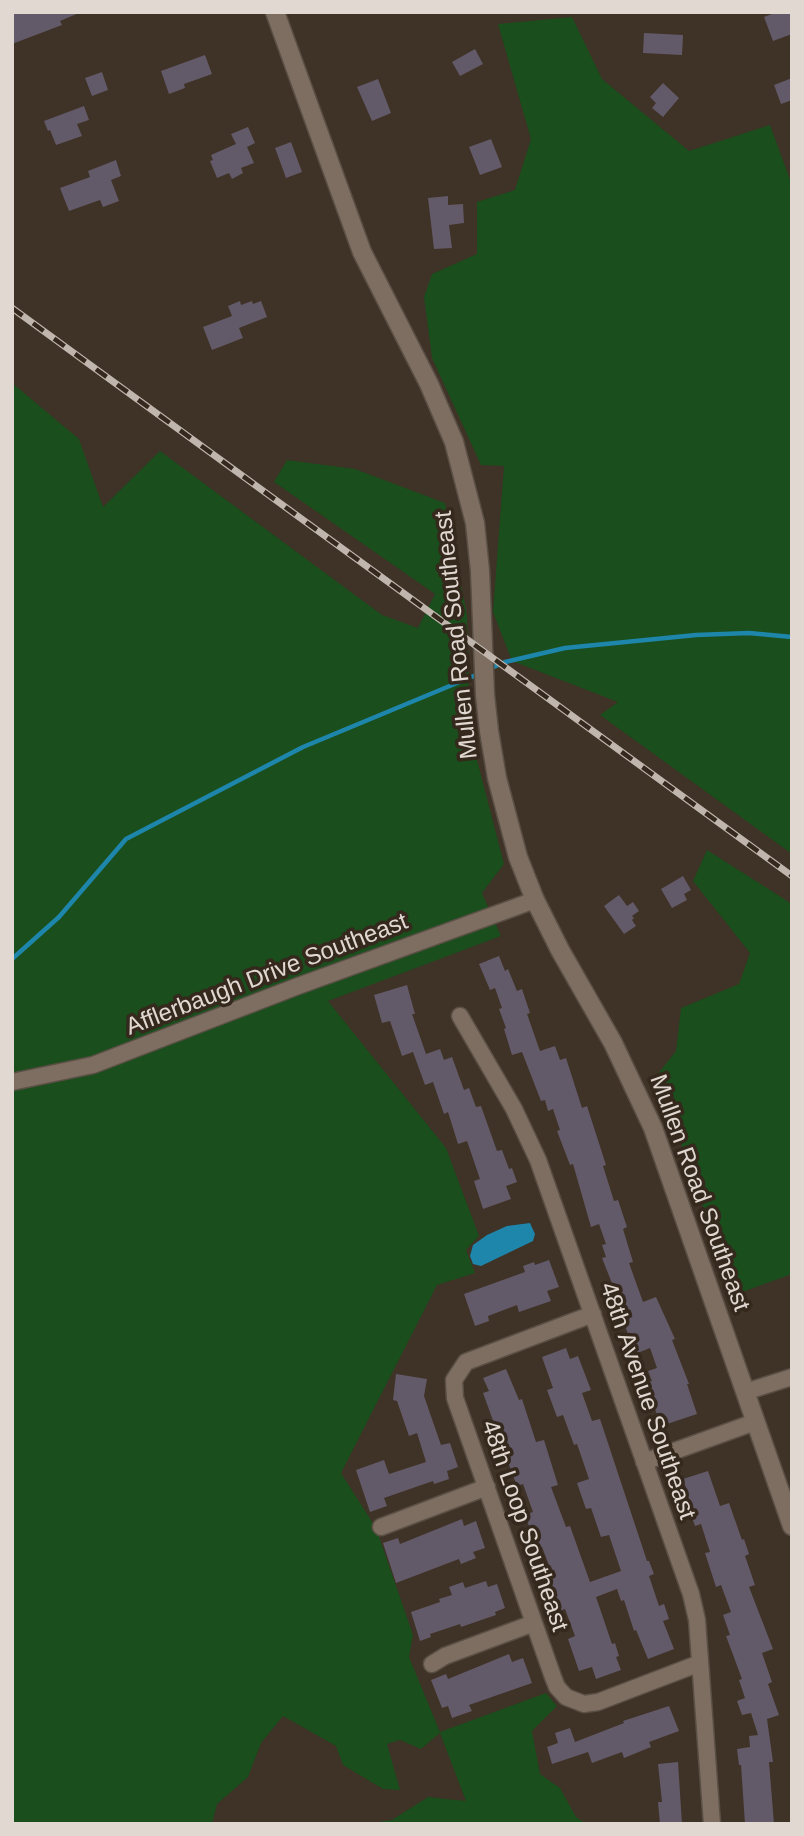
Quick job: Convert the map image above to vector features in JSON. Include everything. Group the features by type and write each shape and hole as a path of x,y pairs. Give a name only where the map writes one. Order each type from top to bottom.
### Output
{"street":[{"name":"Mullen Road Southeast","path":"275,12 352,226 429,384 454,442 475,523 488,718 497,778 511,837 535,900 613,1044 649,1118 792,1526"},
{"name":"Afflerbaugh Drive Southeast","path":"12,1082 93,1065 298,986 535,900"},
{"name":"48th Avenue Southeast","path":"460,1016 514,1109 538,1160 691,1594 697,1620 712,1824"},
{"name":"48th Loop Southeast","path":"593,1314 471,1359 454,1380 455,1398 557,1687 566,1697 578,1703 598,1702 700,1663"},
{"path":"745,1392 792,1377"},
{"path":"644,1462 755,1422"},
{"path":"381,1527 487,1487"},
{"path":"432,1664 445,1656 534,1623"}],"green space":[{"path":"572,17 602,79 689,151 770,125 792,185 792,854 600,715 618,702 512,661 493,612 504,466 481,465 432,358 424,297 432,274 477,254 477,202 515,190 531,139 498,24"},
{"path":"12,383 79,439 103,507 160,451 382,615 418,628 435,594 274,482 287,460 355,469 445,503 467,615 470,733 504,864 482,893 501,936 328,1001 446,1148 479,1236 466,1250 475,1273 437,1285 341,1473 376,1528 413,1635 409,1657 440,1732 546,1693 557,1706 532,1731 540,1774 560,1788 576,1817 587,1824 364,1824 392,1820 428,1797 466,1801 440,1733 421,1749 400,1740 387,1744 400,1790 383,1789 343,1765 336,1746 283,1716 261,1743 248,1777 217,1804 212,1824 12,1824"},
{"path":"707,850 792,904 792,1274 734,1295 657,1075 676,1051 681,1008 739,984 750,953 693,881"}],"water":[{"path":"530,1223 535,1234 533,1241 481,1266 473,1264 470,1256 473,1245 507,1226"}],"building":[{"path":"12,12 79,13 60,21 62,25 12,44"},
{"path":"777,12 792,12 792,34 773,41 764,17"},
{"path":"644,33 683,35 682,55 643,53"},
{"path":"475,49 483,64 460,76 452,62"},
{"path":"205,55 212,74 184,84 185,88 169,94 161,71"},
{"path":"102,72 108,90 92,96 85,78"},
{"path":"792,78 792,100 781,104 774,85"},
{"path":"378,79 391,113 372,121 357,87"},
{"path":"663,83 679,98 663,117 652,108 656,103 650,97"},
{"path":"84,106 89,120 77,124 82,136 56,145 44,121"},
{"path":"248,127 255,143 247,147 254,163 241,168 243,173 232,179 229,173 217,178 210,161 213,160 211,155 236,144 231,134"},
{"path":"491,139 502,167 480,175 469,147"},
{"path":"291,142 302,172 286,178 275,148"},
{"path":"116,160 121,176 111,180 119,201 103,207 100,200 69,211 60,188 90,177 88,171"},
{"path":"448,196 448,205 463,204 464,223 449,225 452,248 434,249 428,198"},
{"path":"240,301 241,305 261,301 267,317 239,328 243,338 212,350 203,327 232,316 228,306"},
{"path":"683,876 691,890 684,894 687,900 672,908 661,889"},
{"path":"619,895 627,906 633,902 639,911 632,916 636,926 624,934 604,906"},
{"path":"499,956 517,991 522,989 530,1013 527,1014 540,1051 555,1046 560,1060 566,1058 582,1108 587,1106 606,1165 603,1166 614,1201 618,1200 627,1227 623,1229 633,1262 629,1263 643,1302 656,1297 675,1339 672,1340 697,1414 667,1424 664,1414 658,1417 645,1383 652,1381 648,1371 657,1368 650,1348 635,1354 623,1320 626,1319 602,1258 606,1257 602,1245 606,1244 599,1224 591,1227 573,1164 570,1165 557,1131 560,1130 553,1109 548,1111 545,1100 541,1101 522,1052 512,1055 495,988 490,990 479,964"},
{"path":"407,985 415,1014 412,1014 426,1054 440,1049 444,1060 452,1057 464,1090 469,1088 476,1107 481,1106 497,1151 502,1150 509,1169 512,1168 517,1182 506,1186 511,1199 483,1209 474,1181 480,1179 467,1141 458,1144 448,1112 444,1114 433,1082 425,1085 413,1052 402,1056 390,1021 382,1023 374,995"},
{"path":"549,1260 559,1287 547,1291 551,1301 519,1312 517,1305 488,1316 489,1321 475,1326 464,1294 525,1272 523,1266"},
{"path":"566,1348 570,1359 578,1356 591,1390 582,1393 592,1421 600,1419 647,1561 654,1574 649,1576 659,1606 664,1604 669,1619 663,1621 674,1649 648,1659 617,1589 596,1597 612,1644 615,1643 621,1670 596,1679 592,1667 579,1671 568,1639 575,1636 565,1609 559,1611 546,1576 552,1573 542,1547 537,1549 525,1515 533,1512 523,1484 517,1486 505,1454 510,1452 500,1424 495,1426 483,1393 489,1391 483,1378 506,1369 519,1400 522,1399 536,1442 544,1440 558,1485 551,1487 566,1527 570,1526 590,1582 621,1571 609,1535 601,1537 591,1508 586,1509 577,1483 589,1479 577,1444 574,1445 563,1415 557,1417 547,1390 553,1388 542,1357"},
{"path":"396,1374 427,1379 424,1396 441,1445 450,1443 458,1467 447,1471 449,1479 434,1484 433,1481 384,1498 387,1506 370,1512 356,1470 384,1460 389,1474 426,1462 417,1433 409,1436 397,1401 393,1400"},
{"path":"708,1471 720,1506 729,1503 742,1540 744,1539 749,1554 745,1556 755,1585 749,1587 773,1649 762,1653 772,1682 768,1684 779,1715 767,1719 773,1762 769,1762 774,1824 745,1824 741,1765 737,1749 750,1747 749,1736 758,1735 751,1713 742,1715 737,1701 745,1698 739,1680 742,1679 726,1636 730,1635 723,1615 731,1612 721,1585 716,1587 705,1553 710,1552 701,1524 695,1526 683,1492 687,1491 683,1479"},
{"path":"462,1519 464,1526 476,1521 485,1548 473,1552 476,1558 461,1564 459,1559 396,1583 383,1543 398,1538 400,1544"},
{"path":"486,1581 488,1587 497,1584 505,1608 495,1612 496,1615 430,1634 431,1637 420,1641 411,1612 452,1595 449,1587 463,1582 465,1588"},
{"path":"509,1654 512,1662 523,1658 532,1683 469,1705 472,1711 452,1718 448,1706 442,1708 431,1680 446,1674 448,1679"},
{"path":"669,1706 679,1731 649,1742 651,1747 624,1758 622,1752 592,1763 588,1752 552,1764 547,1747 558,1743 555,1733 570,1728 575,1742 624,1723 623,1721"},
{"path":"678,1762 682,1824 660,1824 658,1802 662,1802 658,1764"}],"waterway":[{"path":"489,669 505,662 565,648 696,635 749,633 792,637"},
{"path":"12,959 59,917 126,839 303,747 481,673"}],"railway":[{"path":"12,308 792,876"}]}
